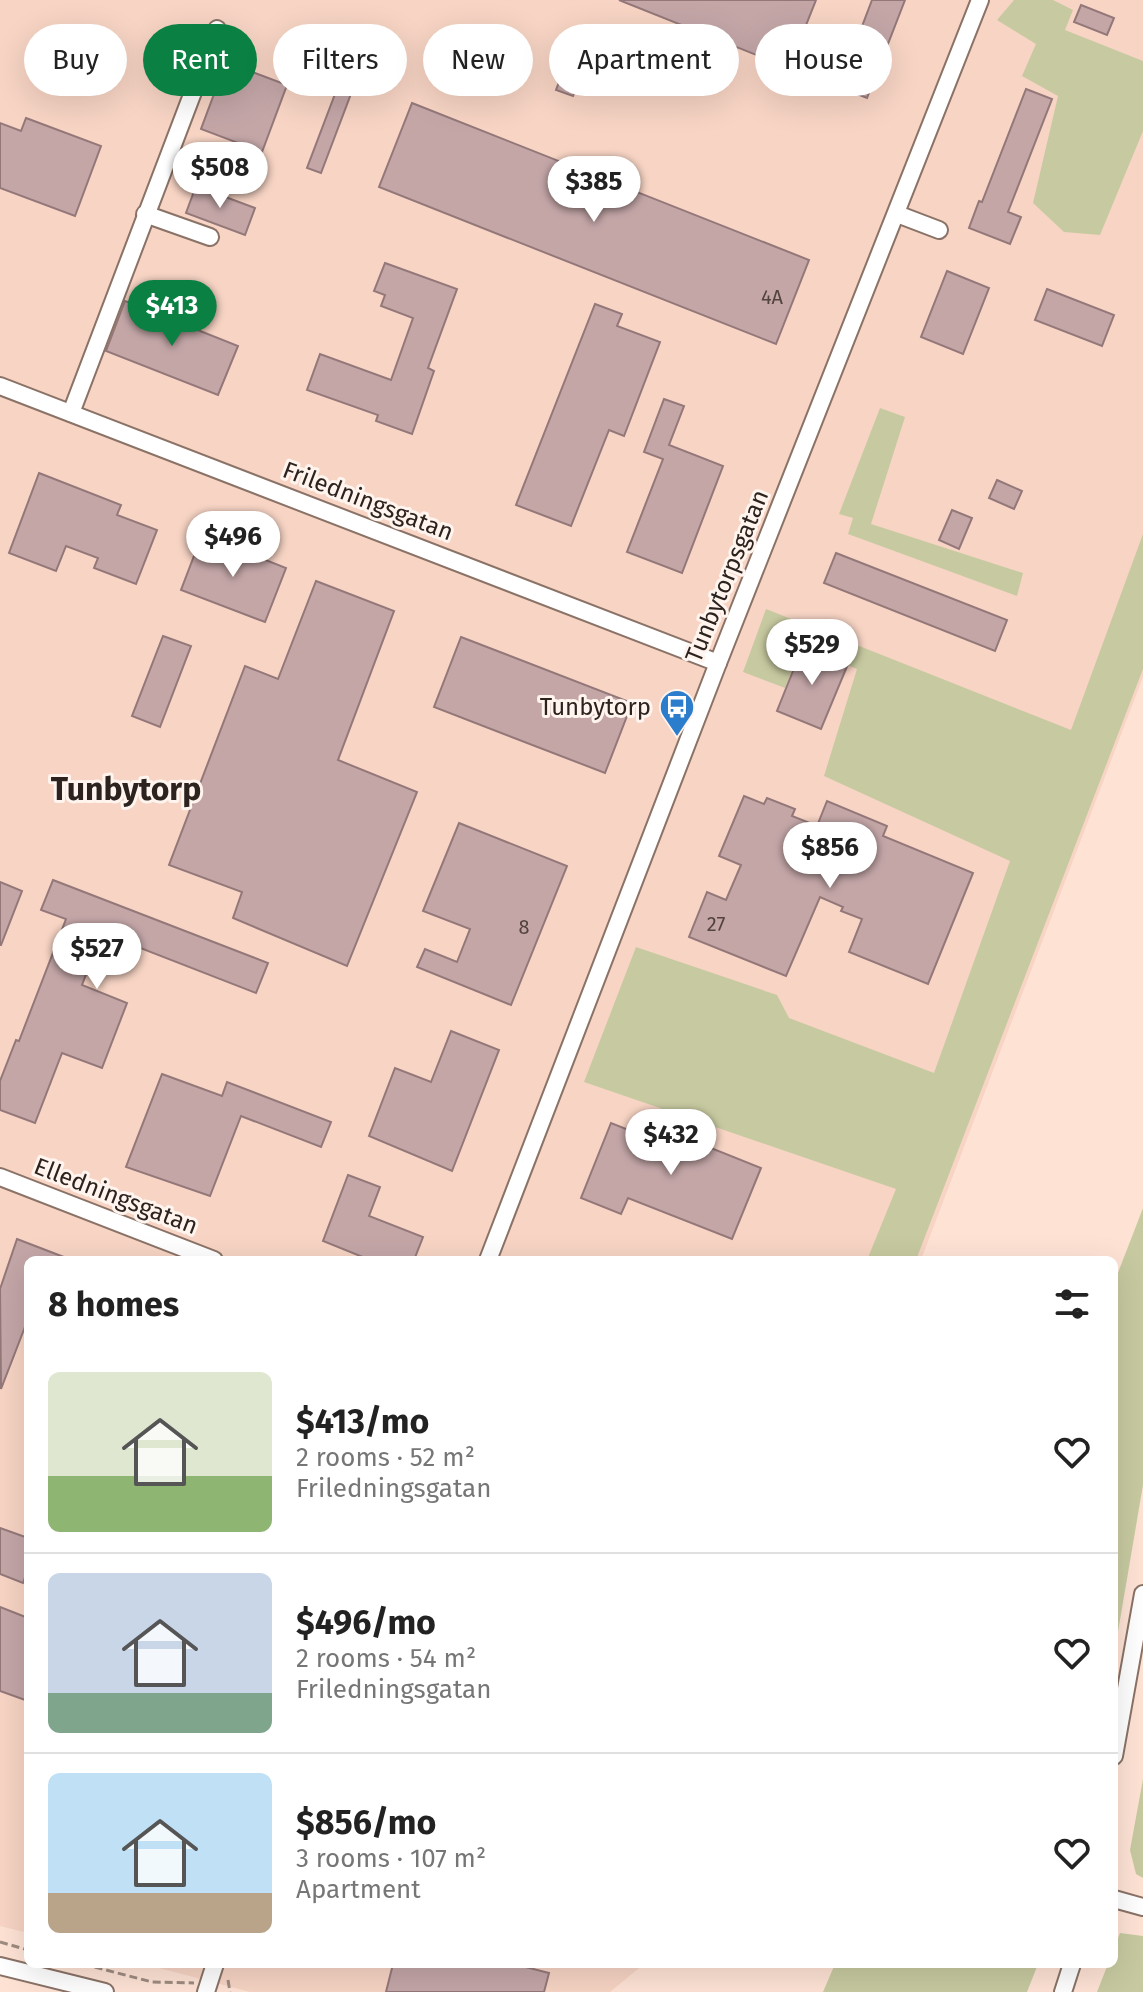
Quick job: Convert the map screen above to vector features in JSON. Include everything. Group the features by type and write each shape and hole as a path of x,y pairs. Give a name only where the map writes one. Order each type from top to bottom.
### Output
{"street":[{"name":"Tunbytorpsgatan","path":"490,1256 718,663 980,0"},
{"path":"71,413 191,96"},
{"path":"145,214 210,237"},
{"path":"897,214 939,230"},
{"name":"Friledningsgatan","path":"0,386 718,663"},
{"name":"Elledningsgatan","path":"0,1177 204,1256"},
{"path":"1118,1734 1143,1594"},
{"path":"1118,1900 1143,1907"},
{"path":"0,1966 105,1992"},
{"path":"207,1989 214,1968"},
{"path":"1063,1992 1071,1968"}],"path":[{"path":"0,1942 24,1949"},
{"path":"98,1968 152,1982 195,1983 207,1989 229,1992"}],"shaded area":[{"path":"0,0 1143,0 1143,677 923,1256 24,1256 24,1932 0,1926"},
{"path":"159,1968 639,1968 610,1992 250,1992"}],"green space":[{"path":"1014,0 1053,0 1073,10 1065,30 1143,61 1143,131 1100,235 1064,232 1033,203 1058,96 1022,76 1036,44 997,20"},
{"path":"880,408 905,417 871,524 1023,573 1017,596 848,534 853,518 839,514"},
{"path":"1143,534 1143,669 918,1256 869,1256 896,1189 584,1082 636,947 777,995 789,1018 934,1073 1010,861 824,776 857,669 801,646 785,688 743,672 766,609 1071,730"},
{"path":"1143,1208 1143,1485 1118,1632 1118,1273"},
{"path":"1143,1779 1143,1878 1136,1874 1130,1850"},
{"path":"1120,1933 1143,1936 1143,1992 1097,1992 1106,1968 1118,1968"},
{"path":"833,1968 1036,1968 1027,1992 823,1992"}],"building":[{"path":"619,0 816,0 806,24 755,24 755,54 739,48 739,24 679,24"},
{"path":"872,0 905,0 892,34 892,24 863,24"},
{"path":"1081,5 1114,18 1107,35 1074,22"},
{"path":"257,74 273,80 273,96 283,96 262,152 201,129 213,96 257,96"},
{"path":"1026,89 1052,99 1008,212 1021,217 1010,244 969,228"},
{"path":"334,96 350,96 321,173 307,168"},
{"path":"412,103 809,260 776,344 379,187"},
{"path":"26,118 101,146 75,216 0,188 0,123 21,131"},
{"path":"196,186 255,208 245,235 186,213"},
{"path":"385,263 457,289 428,368 434,371 412,434 376,421 378,415 307,390 320,354 391,380 413,318 381,306 385,295 374,291"},
{"path":"947,271 989,288 963,354 921,337"},
{"path":"1047,289 1114,315 1102,346 1035,320"},
{"path":"125,301 238,346 218,395 106,351"},
{"path":"595,304 622,314 617,326 660,342 624,436 609,430 571,526 516,505"},
{"path":"664,399 684,406 669,445 723,466 682,573 627,552 663,459 644,452"},
{"path":"39,473 121,505 117,515 157,530 136,584 94,568 98,558 66,546 56,571 9,553"},
{"path":"997,480 1022,491 1014,509 989,498"},
{"path":"952,510 972,518 959,549 939,540"},
{"path":"202,535 286,568 265,622 181,590"},
{"path":"836,553 1007,620 995,651 824,583"},
{"path":"316,581 394,611 338,760 417,792 347,966 233,918 242,892 169,865 245,666 278,679"},
{"path":"163,636 191,646 160,727 132,716"},
{"path":"461,637 632,703 605,773 434,707"},
{"path":"803,646 848,664 821,729 777,711"},
{"path":"744,796 764,804 767,798 795,809 792,816 817,826 827,801 887,826 883,836 973,873 928,984 849,952 862,919 841,911 843,907 820,897 786,976 689,937 707,892 726,900 741,865 719,856"},
{"path":"459,823 567,866 511,1005 417,967 425,949 457,962 470,929 423,911"},
{"path":"53,880 268,963 256,993 102,933 82,985 127,1003 102,1068 62,1053 35,1123 0,1110 0,1081 16,1040 19,1041 66,919 41,910"},
{"path":"0,882 22,891 1,945 0,945"},
{"path":"451,1031 499,1050 452,1171 369,1136 395,1068 431,1082"},
{"path":"162,1074 222,1096 227,1082 331,1122 321,1147 241,1116 210,1196 126,1167"},
{"path":"636,1118 761,1168 732,1239 628,1198 621,1214 581,1198 611,1123 631,1131"},
{"path":"348,1175 380,1187 369,1216 423,1237 416,1256 360,1256 323,1241"},
{"path":"17,1239 61,1256 24,1256 24,1329 1,1389 0,1289"},
{"path":"0,1528 24,1537 24,1580 23,1583 0,1574"},
{"path":"0,1607 24,1616 24,1700 0,1691"},
{"path":"392,1968 530,1968 549,1973 544,1992 386,1992"}],"place":[{"name":"Tunbytorp","path":"677,738"}],"district":[{"name":"Tunbytorp","path":"126,789"}]}
